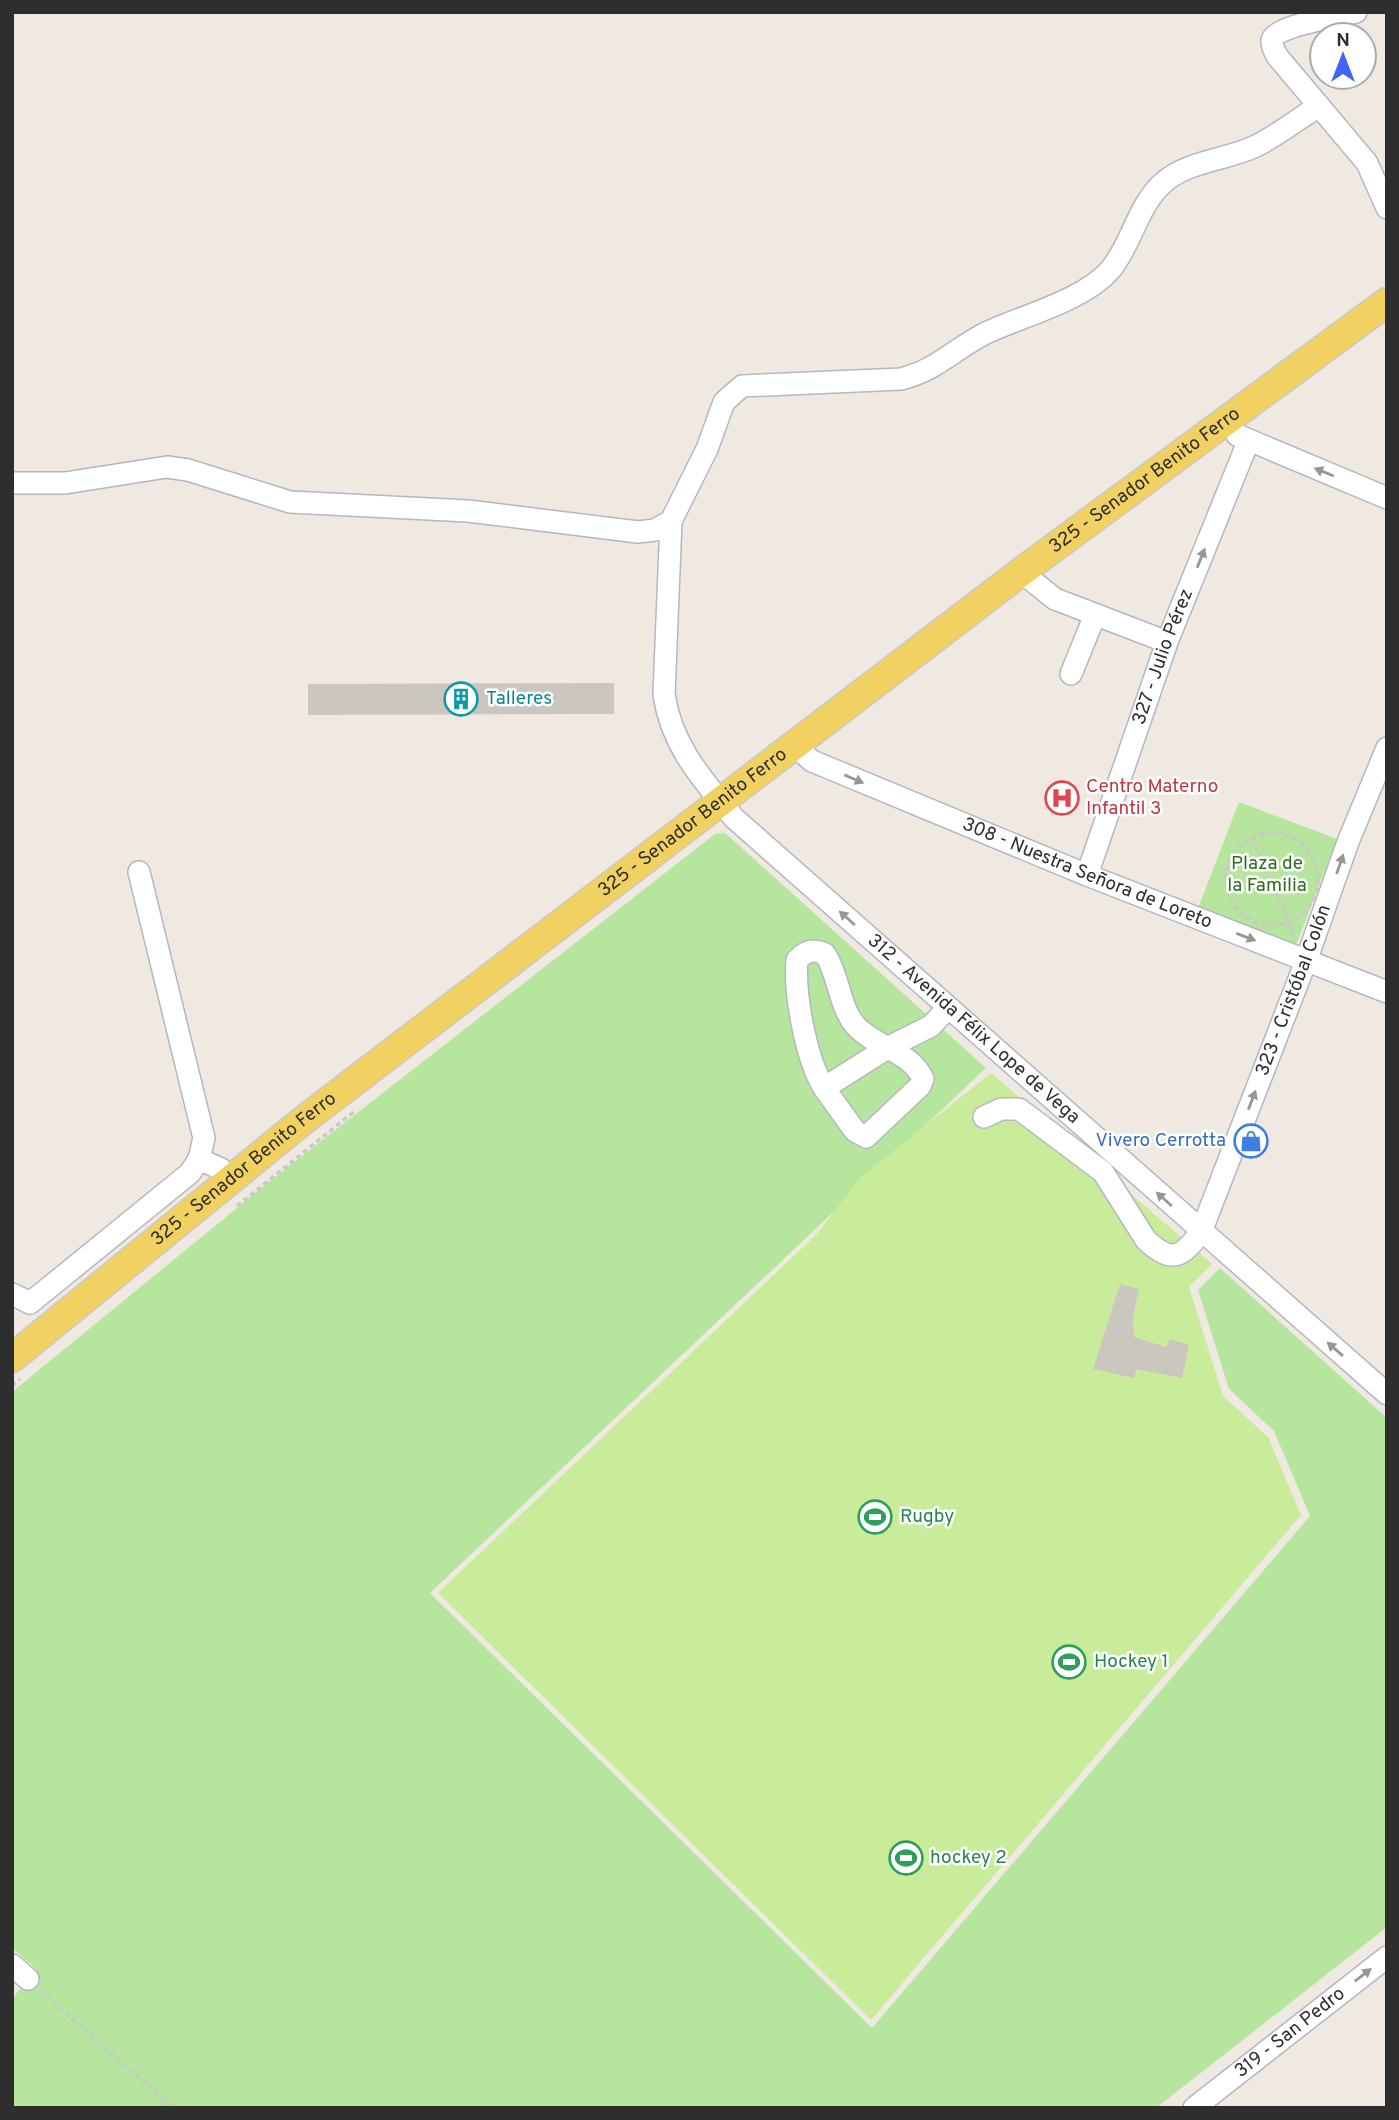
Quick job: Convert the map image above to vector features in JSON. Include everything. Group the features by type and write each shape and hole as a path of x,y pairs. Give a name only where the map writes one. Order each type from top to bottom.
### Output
{"main road":[{"name":"325 - Senador Benito Ferro","path":"18,1367 230,1180 305,1119 1021,572 1387,302"}],"street":[{"path":"1356,12 1284,28 1273,37 1271,44 1277,56 1367,163 1387,208"},
{"path":"12,483 65,483 167,467 188,470 290,502 468,511 638,531 655,530 671,521 707,449 724,402 732,392 742,386 901,379 923,373 982,335 1083,289 1110,269 1147,203 1163,182 1186,169 1224,159 1258,145 1319,106"},
{"path":"1220,425 1248,442 1387,498"},
{"name":"327 - Julio Pérez","path":"1087,875 1167,642 1248,442"},
{"name":"312 - Avenida Félix Lope de Vega","path":"671,521 664,694 673,735 705,785 734,818 1387,1394"},
{"path":"1021,572 1055,598 1167,642"},
{"path":"1071,674 1096,615"},
{"name":"308 - Nuestra Señora de Loreto","path":"795,746 812,761 1087,875 1387,992"},
{"name":"323 - Cristóbal Colón","path":"1201,1232 1306,961 1348,842 1387,748"},
{"path":"12,1294 30,1303 190,1173 199,1159 204,1138 139,872"},
{"path":"815,950 825,954 853,1023 889,1047 920,1072 923,1079 920,1086 872,1135 866,1137 855,1131 824,1088 811,1061 797,979 797,960 805,952 815,950"},
{"path":"824,1088 889,1047 931,1026 948,1008"},
{"path":"984,1118 1001,1109 1019,1110 1103,1172 1146,1240 1168,1256 1179,1256 1201,1232"},
{"path":"199,1159 221,1169 230,1180"},
{"name":"319 - San Pedro","path":"1194,2108 1387,1957"}],"path":[{"path":"1268,833 1285,835 1299,842 1314,862 1317,886 1312,902 1301,914 1287,922 1271,925 1254,922 1235,907 1227,892 1226,876 1230,860 1239,847 1252,837 1268,833"},
{"path":"1252,837 1287,922"},
{"path":"229,1212 359,1108"},
{"path":"12,1386 18,1367"},
{"path":"20,1972 173,2108"}],"green space":[{"name":"Plaza de la Familia","path":"1239,802 1337,839 1295,948 1197,911"},
{"path":"725,833 986,1068 430,1593 872,2028 1310,1516 1274,1431 1229,1389 1198,1290 1220,1268 1387,1418 1387,1927 1156,2108 12,2108 12,1999 36,1969 12,1948 12,1392 270,1181 715,834"},
{"path":"991,1073 1212,1264 1189,1287 1223,1396 1268,1437 1301,1515 871,2020 438,1593 816,1235 861,1177"}],"building":[{"name":"Talleres","path":"614,683 614,714 308,715 308,684"},
{"path":"1120,1284 1139,1289 1133,1317 1134,1337 1166,1347 1170,1339 1189,1345 1182,1378 1136,1369 1134,1378 1093,1369"}],"place":[{"name":"Talleres","path":"461,699"},
{"name":"Centro Materno Infantil 3","path":"1062,798"},
{"name":"Vivero Cerrotta","path":"1251,1141"},
{"name":"Rugby","path":"875,1517"},
{"name":"Hockey 1","path":"1069,1662"},
{"name":"hockey 2","path":"906,1858"}]}
